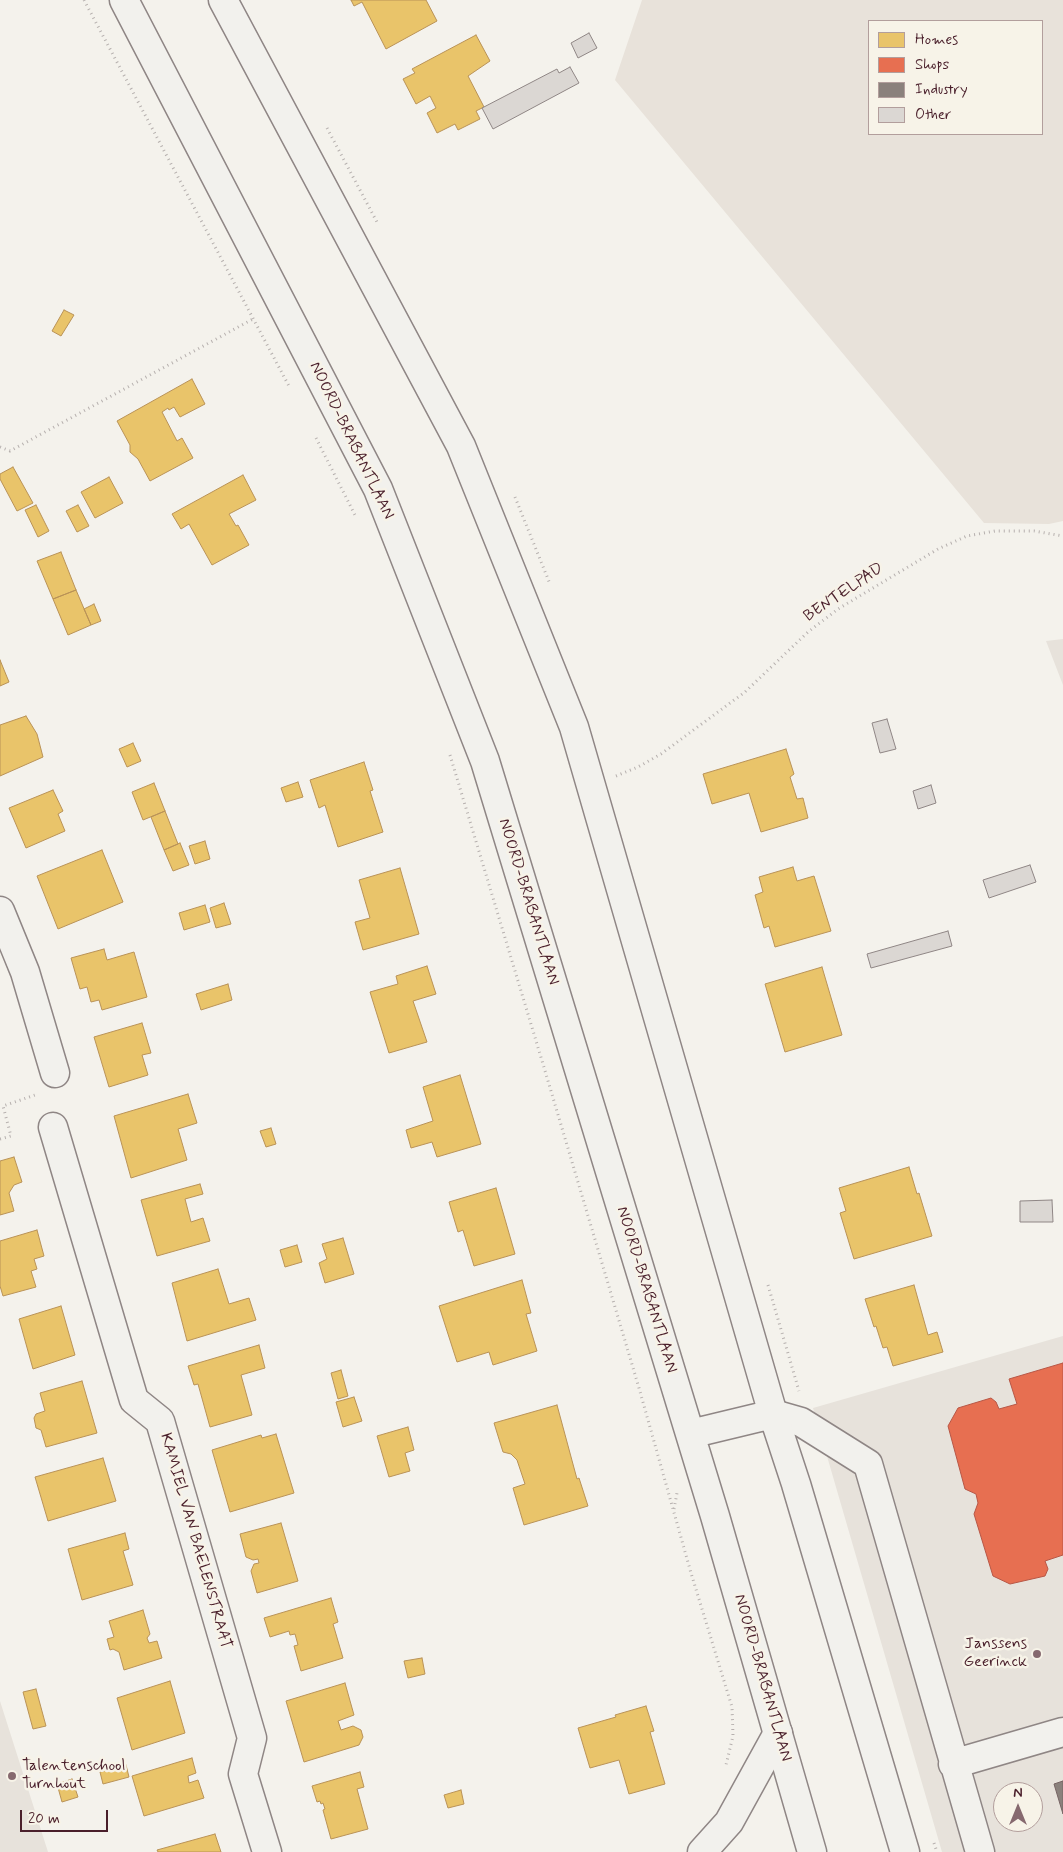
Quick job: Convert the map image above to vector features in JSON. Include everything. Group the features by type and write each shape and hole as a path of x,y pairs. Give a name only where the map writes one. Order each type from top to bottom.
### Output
{"main road":[{"name":"NOORD-BRABANTLAAN","path":"124,0 378,489 486,760 690,1434 812,1852"},
{"path":"223,0 461,446 574,727 773,1414 796,1484 905,1852"},
{"path":"0,911 25,972 55,1073"},
{"name":"KAMIEL VAN BAELENSTRAAT","path":"53,1127 134,1400 160,1421 252,1738 243,1774 267,1852"},
{"path":"690,1434 773,1414 801,1422 868,1464 953,1764 980,1852"},
{"path":"953,1764 1063,1732"},
{"path":"702,1852 729,1822 778,1733"}],"path":[{"path":"84,0 294,394"},
{"path":"0,447 10,451 282,303"},
{"path":"315,436 358,522"},
{"name":"BENTELPAD","path":"617,776 661,754 745,692 808,632 838,609 938,549 967,536 995,531 1034,531 1063,536"},
{"path":"449,753 543,1064 732,1707 733,1736 725,1772"},
{"path":"0,1139 11,1136 3,1106 49,1091 55,1073"}],"shaded area":[{"path":"642,0 1063,0 1063,521 1049,524 984,523 615,80"},
{"path":"1063,639 1063,685 1046,641"},
{"path":"1063,1336 1063,1852 942,1852 813,1408"},
{"name":"Talentenschool Turnhout","path":"0,1701 48,1852 0,1852"}],"building: Homes":[{"path":"351,0 426,0 437,21 386,49 362,2 354,6"},
{"path":"476,35 490,61 468,76 484,107 476,111 480,119 458,130 455,124 437,133 427,113 436,108 430,96 416,104 403,79 415,73 412,69"},
{"path":"64,310 74,315 61,336 52,331"},
{"path":"192,379 205,404 180,417 174,407 162,412 177,441 182,438 193,458 150,481 138,459 130,452 130,445 117,421"},
{"path":"13,467 33,503 17,511 0,479 0,474"},
{"path":"243,475 256,500 229,514 236,526 238,525 249,545 212,565 189,524 181,529 172,514"},
{"path":"109,477 123,503 95,518 81,492"},
{"path":"36,505 49,531 38,537 25,510"},
{"path":"78,505 89,526 77,532 66,511"},
{"path":"61,552 76,590 53,599 37,561"},
{"path":"76,590 91,625 68,635 53,599"},
{"path":"94,604 101,621 91,625 84,609"},
{"path":"0,660 9,682 0,686"},
{"path":"26,716 37,734 43,757 0,776 0,725"},
{"path":"133,743 141,761 127,767 119,749"},
{"path":"786,749 794,774 790,777 797,799 803,798 808,818 761,832 749,793 712,804 703,774"},
{"path":"364,762 373,790 370,791 383,832 338,847 325,805 319,808 310,780"},
{"path":"298,782 303,797 286,802 281,788"},
{"path":"154,783 165,811 143,820 132,792"},
{"path":"53,790 63,811 58,814 65,831 26,848 9,808"},
{"path":"165,811 178,844 164,850 151,817"},
{"path":"205,841 210,859 195,864 189,846"},
{"path":"180,843 189,865 173,871 164,850"},
{"path":"102,850 123,902 58,929 37,876"},
{"path":"793,867 797,881 814,876 831,931 775,947 769,926 764,928 755,895 763,892 759,877"},
{"path":"400,868 419,934 363,950 355,922 370,918 359,880"},
{"path":"224,903 231,924 216,928 210,908"},
{"path":"205,905 210,922 184,930 179,913"},
{"path":"104,949 107,960 134,952 147,997 102,1010 99,1000 91,1002 87,987 80,989 71,958"},
{"path":"427,966 436,994 413,1001 427,1042 389,1053 370,992 398,984 396,976"},
{"path":"822,967 842,1035 785,1052 765,984"},
{"path":"228,984 232,1000 201,1010 196,994"},
{"path":"142,1023 151,1053 142,1055 148,1075 109,1087 94,1037"},
{"path":"460,1075 481,1144 437,1157 432,1142 411,1148 406,1130 433,1121 423,1087"},
{"path":"188,1094 197,1123 178,1129 187,1160 131,1178 114,1116"},
{"path":"271,1128 276,1144 266,1147 260,1131"},
{"path":"14,1157 22,1182 14,1185 9,1193 14,1211 0,1215 0,1161"},
{"path":"909,1167 932,1236 854,1259 840,1213 846,1211 839,1188"},
{"path":"200,1184 203,1194 185,1199 191,1222 203,1218 210,1241 157,1256 141,1200"},
{"path":"496,1188 515,1254 474,1266 463,1230 458,1232 449,1202"},
{"path":"37,1230 44,1256 34,1259 37,1269 31,1271 36,1287 3,1296 0,1286 0,1241"},
{"path":"343,1238 354,1274 325,1283 319,1263 327,1259 322,1244"},
{"path":"297,1245 302,1262 285,1267 280,1250"},
{"path":"218,1269 229,1304 249,1298 256,1320 187,1341 172,1283"},
{"path":"522,1280 531,1313 526,1314 537,1351 493,1365 489,1352 457,1362 439,1306"},
{"path":"914,1285 928,1335 937,1332 943,1352 893,1366 887,1347 883,1348 876,1326 874,1327 865,1299"},
{"path":"61,1306 75,1355 33,1369 19,1319"},
{"path":"259,1345 265,1368 241,1375 252,1415 210,1427 198,1384 194,1385 188,1366"},
{"path":"341,1370 348,1396 338,1399 331,1373"},
{"path":"82,1381 97,1433 46,1447 41,1430 36,1428 34,1418 36,1414 45,1411 40,1393"},
{"path":"354,1397 362,1421 343,1427 336,1402"},
{"path":"557,1405 577,1479 579,1478 588,1506 524,1525 513,1488 525,1484 517,1460 511,1454 503,1452 494,1423"},
{"path":"408,1427 414,1450 405,1453 410,1471 389,1477 377,1436"},
{"path":"276,1434 294,1493 230,1512 212,1450 261,1435 262,1438"},
{"path":"103,1458 116,1501 48,1521 35,1477"},
{"path":"281,1523 298,1581 257,1593 251,1571 254,1564 259,1563 258,1559 253,1560 246,1557 240,1534"},
{"path":"125,1533 129,1549 123,1551 133,1585 82,1600 68,1549"},
{"path":"331,1598 338,1622 333,1624 343,1658 301,1671 294,1646 298,1645 295,1634 290,1635 289,1631 270,1637 264,1618"},
{"path":"143,1610 150,1634 147,1638 149,1643 157,1641 162,1658 124,1670 119,1652 113,1649 110,1650 107,1639 114,1637 109,1621"},
{"path":"422,1658 425,1674 408,1678 404,1661"},
{"path":"170,1681 185,1733 132,1750 117,1698"},
{"path":"345,1683 354,1715 338,1721 341,1730 353,1726 361,1730 363,1737 359,1745 304,1762 286,1701"},
{"path":"36,1689 46,1726 33,1729 23,1692"},
{"path":"646,1706 654,1731 650,1732 665,1784 629,1794 619,1760 590,1768 578,1728"},
{"path":"192,1758 196,1773 188,1776 189,1783 198,1780 204,1798 144,1816 132,1776"},
{"path":"126,1765 129,1777 103,1784 100,1772"},
{"path":"360,1772 364,1787 357,1789 368,1829 331,1839 323,1810 325,1809 323,1803 317,1802 312,1786"},
{"path":"72,1779 78,1797 62,1802 57,1784"},
{"path":"461,1790 464,1804 448,1808 444,1795"},
{"path":"215,1834 221,1852 158,1852 157,1850"}],"building: Shops":[{"path":"1063,1363 1063,1555 1045,1561 1048,1569 1045,1576 1010,1584 993,1576 974,1514 978,1503 976,1494 965,1489 948,1426 958,1408 991,1398 996,1402 999,1409 1017,1404 1009,1379"}],"building: Industry":[{"path":"1063,1781 1063,1814 1054,1784"}],"building: Other":[{"path":"589,33 597,48 578,58 571,43"},
{"path":"570,67 579,83 493,129 482,108 557,69 559,73"},
{"path":"887,719 896,749 880,753 872,723"},
{"path":"931,785 936,803 918,809 913,791"},
{"path":"1030,865 1036,882 989,898 983,880"},
{"path":"948,931 952,946 871,968 867,954"},
{"path":"1052,1200 1053,1222 1020,1222 1020,1201"}],"place":[{"name":"Janssens Geerinck","path":"1037,1654"},
{"name":"Talentenschool Turnhout","path":"12,1776"}]}
